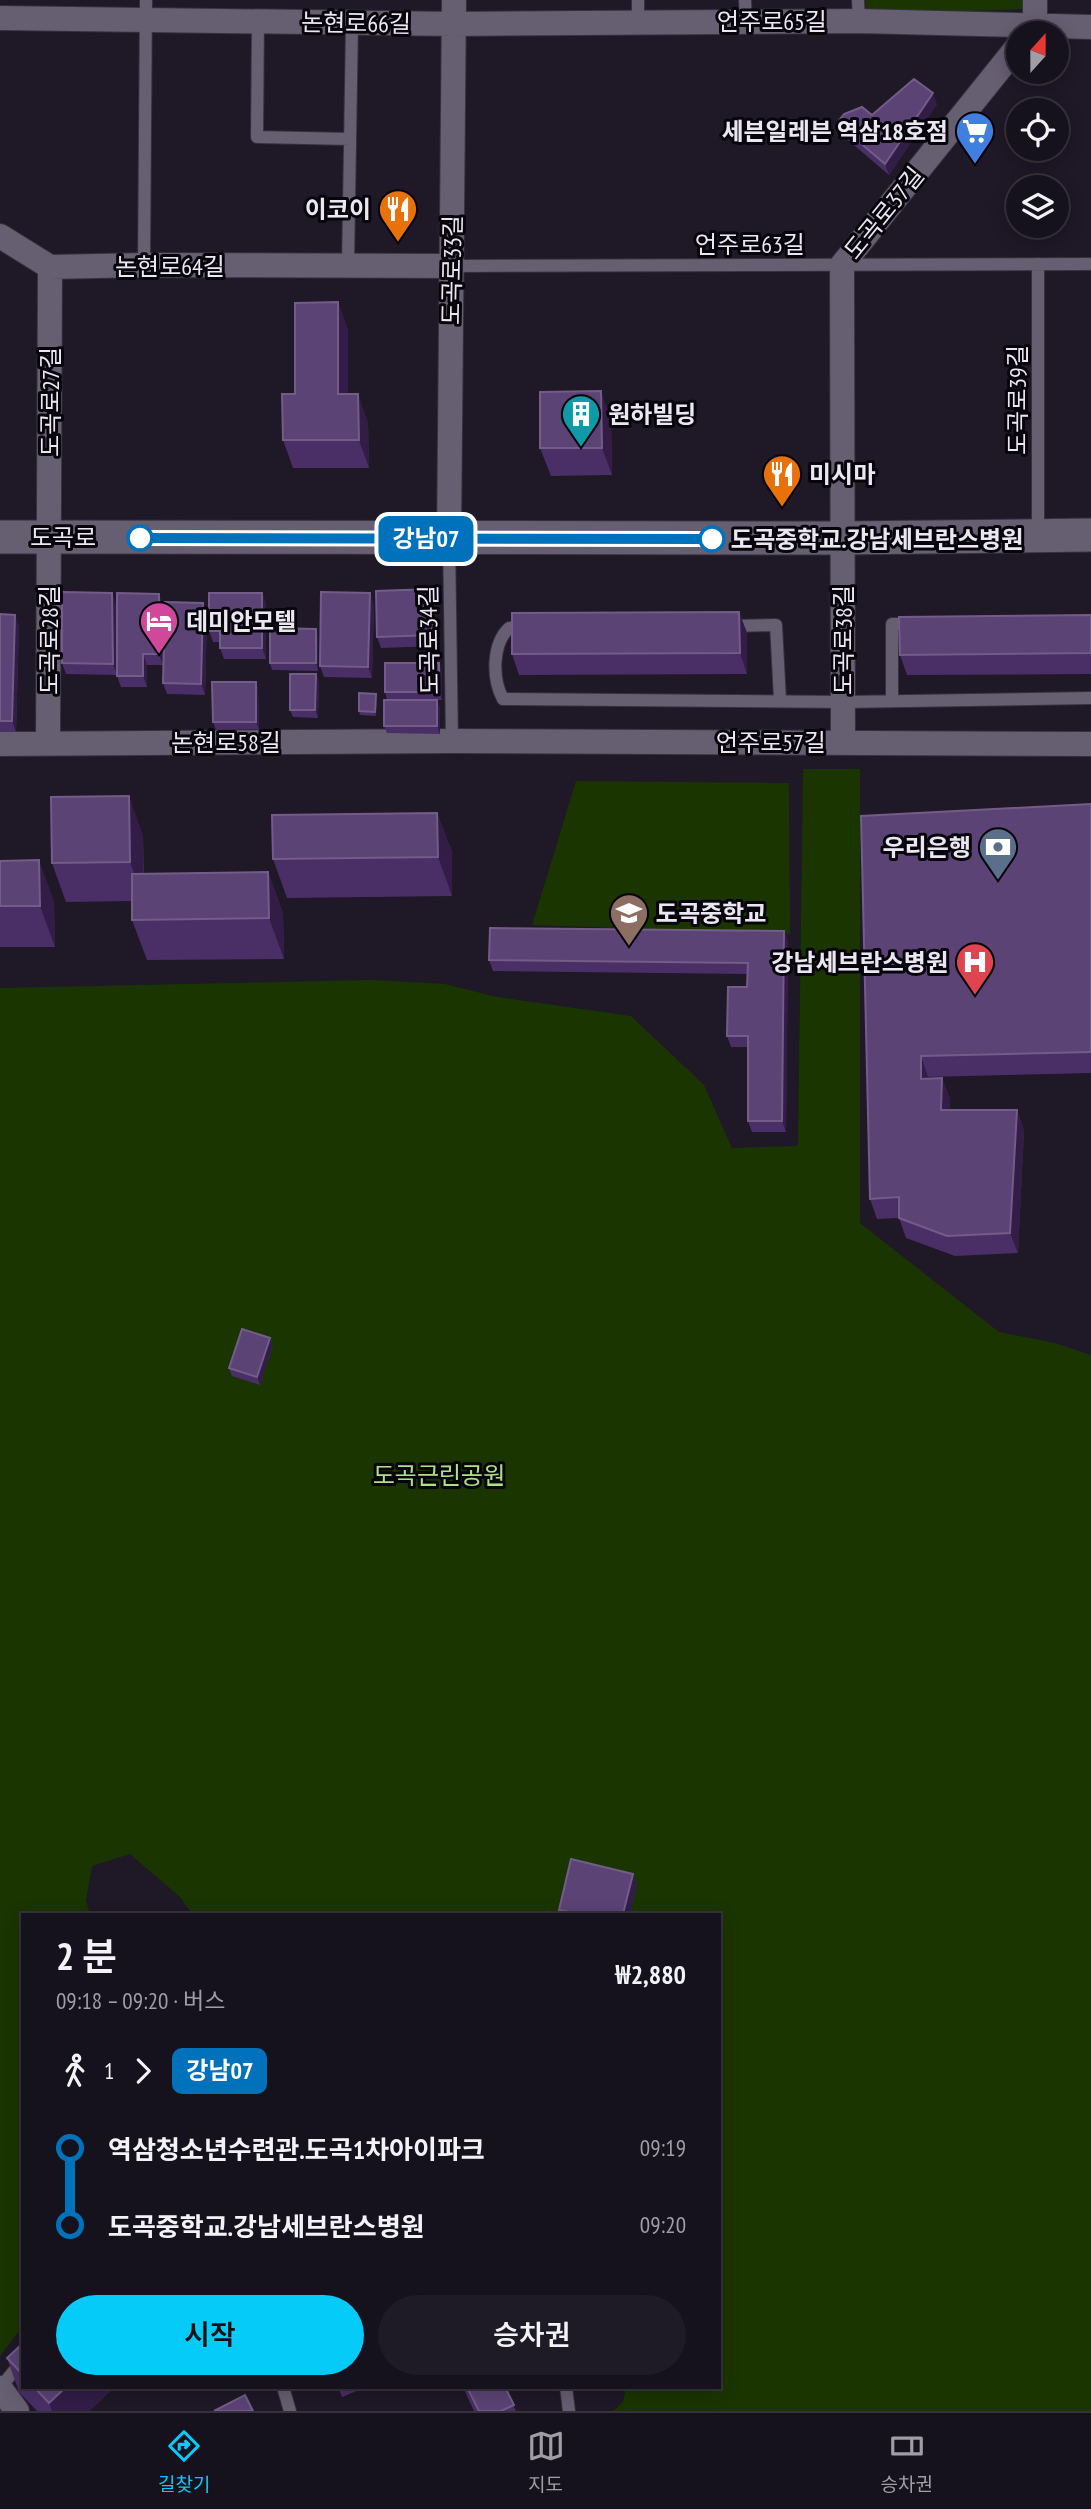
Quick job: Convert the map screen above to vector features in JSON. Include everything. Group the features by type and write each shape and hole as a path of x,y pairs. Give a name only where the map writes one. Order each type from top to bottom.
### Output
{"main road":[{"name":"도곡로","path":"0,537 449,539 1091,535"}],"street":[{"path":"1033,21 1035,0"},
{"name":"논현로66길","path":"0,18 146,10 258,21 352,23 454,12"},
{"name":"언주로65길","path":"454,12 859,10 1006,26"},
{"name":"도곡로33길","path":"449,539 454,12"},
{"name":"언주로65길","path":"1069,28 1091,27"},
{"name":"도곡로37길","path":"843,538 842,265 1006,61"},
{"path":"0,236 50,267"},
{"name":"논현로64길","path":"50,267 452,266"},
{"name":"도곡로27길","path":"50,267 50,537"},
{"name":"도곡로28길","path":"48,743 50,537"},
{"name":"도곡로38길","path":"843,538 843,742"},
{"name":"논현로58길","path":"0,744 452,741"},
{"name":"언주로57길","path":"452,741 1091,744"},
{"path":"0,2388 17,2411"}],"lane":[{"path":"144,265 146,10"},
{"path":"258,21 257,137 350,139"},
{"path":"348,265 352,23"},
{"name":"도곡로39길","path":"1038,264 1038,535"},
{"name":"언주로63길","path":"452,266 1091,264"},
{"name":"도곡로34길","path":"449,539 452,741"},
{"path":"892,701 892,624 932,624"},
{"path":"723,626 776,625 780,700"},
{"path":"536,628 509,628 500,638 495,666 498,691 503,699 844,702 1091,698"},
{"path":"0,2388 21,2362"},
{"path":"284,2389 290,2411"},
{"path":"566,2389 569,2411"}],"green space":[{"path":"866,0 1025,0 1025,9 865,15"},
{"name":"도곡근린공원","path":"803,769 860,769 860,1223 999,1332 1055,1343 1091,1355 1091,2411 613,2411 623,2402 626,2389 721,2389 721,1913 191,1913 180,1897 130,1854 92,1866 86,1901 90,1913 21,1913 21,2329 0,2356 0,988 372,980 445,984 497,997 631,1016 704,1085 732,1148 798,1146"},
{"path":"576,781 789,783 790,934 532,925"}],"building":[{"path":"914,79 933,93 885,164 837,123 844,114 862,107 872,115"},
{"path":"338,302 338,394 358,394 359,440 283,440 282,394 295,394 295,303"},
{"path":"601,391 602,448 540,448 540,392"},
{"path":"431,589 432,635 377,637 376,591"},
{"path":"62,592 112,593 113,664 62,663"},
{"path":"321,592 370,593 368,667 320,666"},
{"path":"117,593 159,594 159,654 143,654 143,676 117,676"},
{"path":"209,593 262,593 262,648 220,648 220,631 209,631"},
{"path":"165,602 203,603 201,684 163,683"},
{"path":"739,612 740,653 512,654 512,613"},
{"path":"0,614 15,615 12,721 0,721"},
{"path":"1091,615 1091,653 900,655 899,617"},
{"path":"270,628 316,629 316,663 270,663"},
{"path":"385,663 439,663 439,692 385,692"},
{"path":"290,674 316,674 315,710 290,710"},
{"path":"212,682 256,682 256,722 213,722"},
{"path":"359,693 376,694 375,712 359,711"},
{"path":"384,700 437,700 437,726 384,726"},
{"path":"129,796 130,862 52,863 51,797"},
{"name":"강남세브란스병원","path":"1091,804 1091,1052 921,1056 921,1079 942,1078 941,1110 1017,1110 1010,1233 947,1236 899,1218 899,1197 870,1199 861,816"},
{"path":"437,813 438,857 273,859 272,815"},
{"path":"39,860 40,906 0,906 0,861"},
{"path":"268,872 269,918 132,920 132,874"},
{"path":"490,928 784,931 782,1121 748,1121 748,1036 727,1036 728,987 747,987 748,963 489,960"},
{"path":"242,1329 270,1338 257,1377 229,1368"},
{"path":"571,1859 633,1874 623,1913 573,1913 559,1910"},
{"path":"21,2345 21,2373 7,2358"},
{"path":"36,2389 64,2389 49,2403"},
{"path":"468,2389 506,2389 514,2405 501,2411 479,2411"},
{"path":"245,2395 253,2411 214,2411"}],"bus line":[{"name":"강남07","path":"140,538 712,539"}],"place":[{"name":"세븐일레븐 역삼18호점","path":"975,165"},
{"name":"이코이","path":"398,243"},
{"name":"원하빌딩","path":"581,448"},
{"name":"미시마","path":"782,508"},
{"name":"도곡중학교.강남세브란스병원","path":"712,539"},
{"name":"데미안모텔","path":"159,655"},
{"name":"우리은행","path":"998,881"},
{"name":"도곡중학교","path":"629,947"},
{"name":"강남세브란스병원","path":"975,996"}]}
